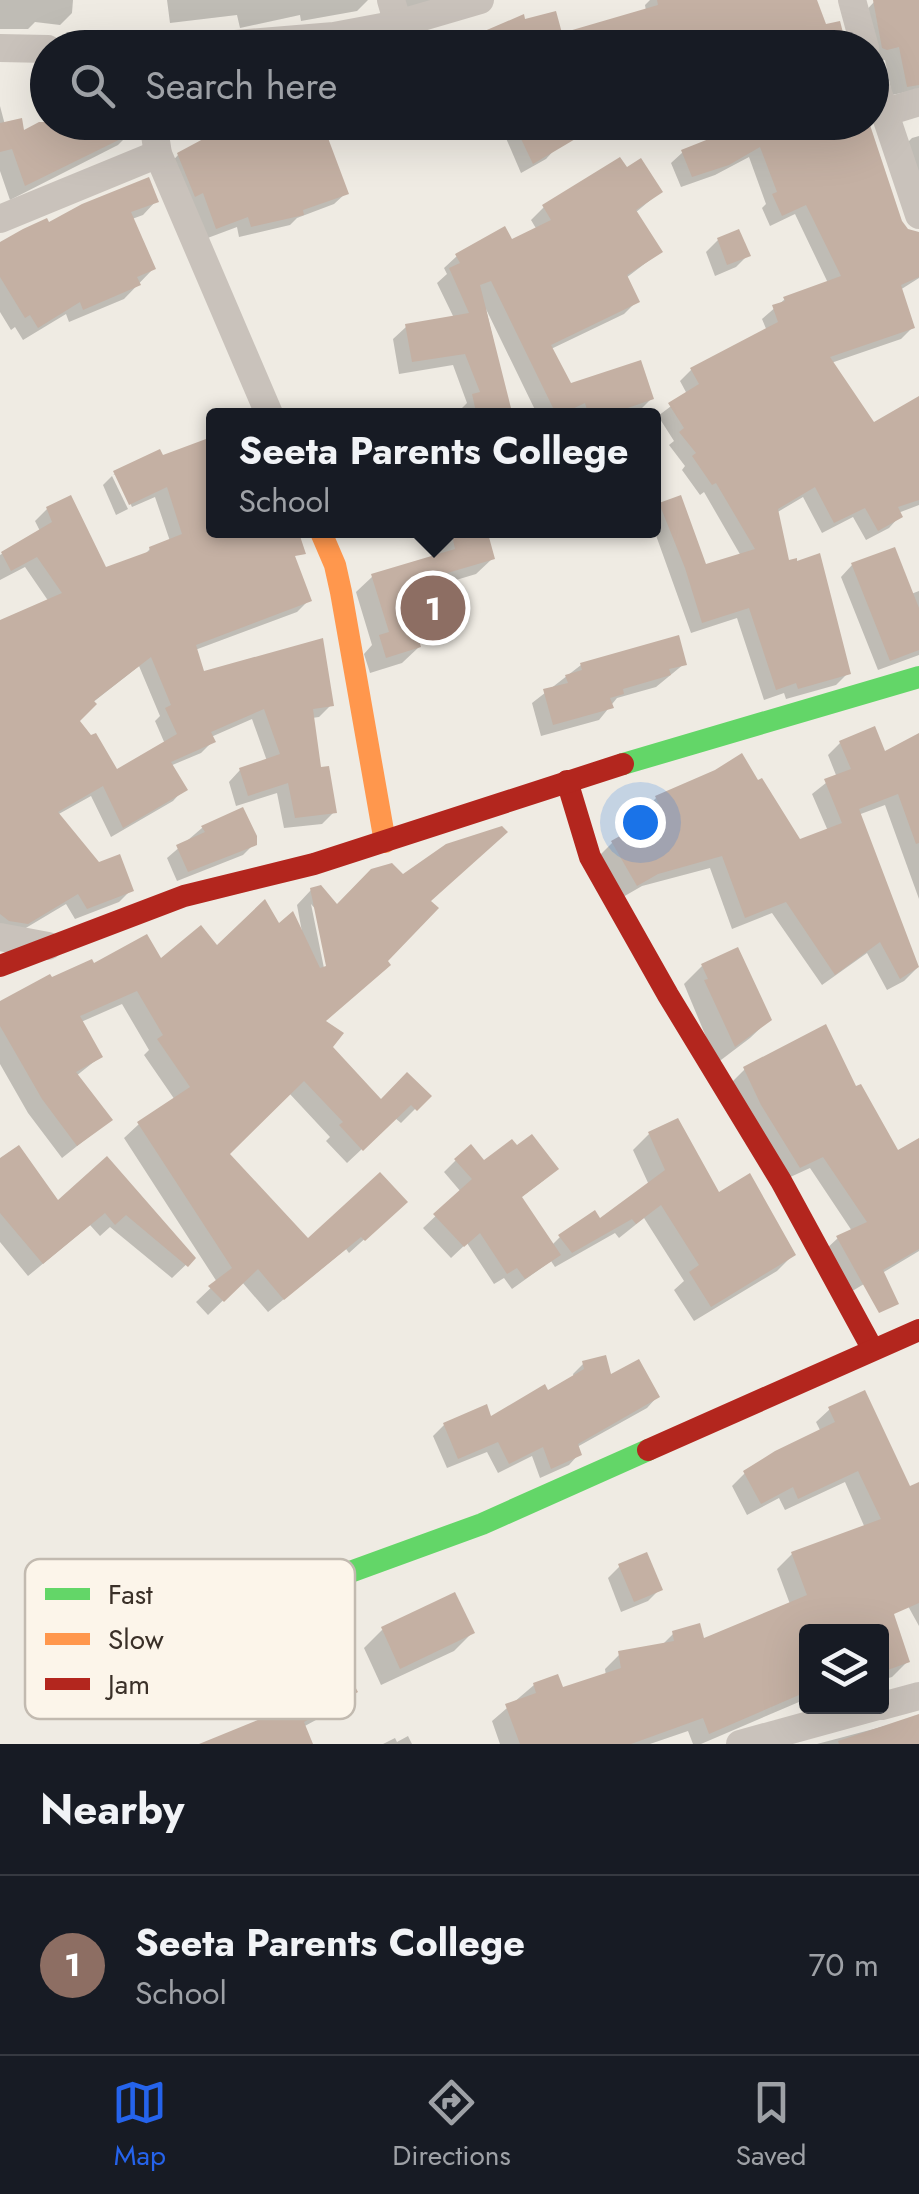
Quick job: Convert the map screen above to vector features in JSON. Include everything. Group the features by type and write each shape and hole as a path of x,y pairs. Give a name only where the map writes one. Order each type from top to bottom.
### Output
{"street":[{"path":"349,30 394,12 480,0"},
{"path":"852,0 860,30"},
{"path":"0,48 30,49"},
{"path":"889,112 919,102"},
{"path":"889,131 919,215"},
{"path":"156,140 158,154 267,408"},
{"path":"0,219 158,154"},
{"path":"323,538 341,592 385,842"},
{"path":"0,966 184,896 314,864 567,781 919,677"},
{"path":"567,781 590,857 781,1181 872,1348"},
{"path":"0,937 48,946"},
{"path":"355,1570 482,1524 919,1330"},
{"path":"889,1704 919,1696"},
{"path":"740,1744 851,1714"}],"building":[{"path":"657,0 817,0 826,24 840,21 842,30 572,30 658,5"},
{"path":"873,0 919,0 919,85 907,87 899,47 889,50 889,30 879,30"},
{"path":"556,11 561,30 487,30 524,14 525,19"},
{"path":"22,118 24,130 30,127 30,140 119,140 25,186 12,149 0,152 0,123"},
{"path":"201,140 329,140 349,194 303,210 304,215 251,227 248,217 216,229 203,193 195,197 177,153"},
{"path":"522,140 574,140 533,164"},
{"path":"706,140 875,140 902,221 908,229 919,232 919,277 901,285 915,328 830,357 874,422 919,396 919,500 898,507 903,517 878,531 865,508 834,523 815,487 778,509 789,560 820,553 851,674 798,689 796,683 776,690 749,608 702,623 661,502 681,495 706,564 755,549 716,483 712,485 692,456 696,453 679,432 684,428 668,403 699,384 690,368 778,322 772,305 785,301 783,297 841,276 806,205 782,216 760,147 729,165 692,177 681,150"},
{"path":"620,157 627,167 641,158 663,192 636,210 663,252 627,275 640,302 551,345 571,383 641,360 654,399 628,408 587,408 585,403 574,408 553,408 491,281 480,285 511,408 475,408 472,394 480,392 465,354 412,362 405,324 469,313 449,268 460,263 455,254 505,226 512,239 551,220 542,205"},
{"path":"149,177 159,202 131,212 156,269 137,277 141,285 83,310 80,302 38,328 30,315 25,318 0,277 0,242 47,218 49,222"},
{"path":"739,229 751,256 727,265 717,238"},
{"path":"206,439 206,538 301,538 306,554 295,556 312,601 196,645 204,671 323,638 334,706 313,709 321,767 329,766 337,813 295,818 288,783 248,796 239,768 280,754 264,709 211,732 216,742 171,762 188,790 123,828 103,786 58,812 99,862 120,854 134,891 87,909 78,894 28,924 9,921 0,914 0,620 62,593 37,557 11,571 1,552 52,522 46,507 71,495 106,567 182,534 167,487 129,505 113,471 160,449 163,455","holes":["151,657 171,705 165,708 177,734 117,769 96,733 91,735 80,721 97,704 94,701"]},
{"path":"453,538 489,538 495,559 403,586 421,647 386,658 379,635 389,632 371,574 455,549"},
{"path":"895,547 919,608 919,650 890,661 851,563"},
{"path":"679,635 687,665 669,669 671,675 623,689 624,694 610,698 614,708 553,725 543,689 568,683 565,675 582,670 580,663"},
{"path":"875,726 885,751 919,733 919,843 916,844 898,794 859,809 919,967 900,979 880,942 835,975 786,902 745,918 722,856 658,874 637,886 611,841 661,809 655,796 715,770 742,753 800,839 842,823 824,779 851,769 839,741"},
{"path":"243,807 257,836 257,845 188,872 176,845 205,832 201,826"},
{"path":"502,826 508,832 431,901 439,908 388,961 391,965 326,1021 344,1033 333,1047 381,1099 407,1072 432,1096 417,1111 411,1105 363,1151 339,1125 343,1122 304,1081 230,1154 308,1238 380,1172 408,1202 365,1241 361,1237 284,1300 258,1269 224,1302 208,1286 232,1268 137,1122 190,1087 157,1039 163,1035 137,991 80,1016 103,1057 76,1072 113,1120 77,1146 42,1099 0,1026 0,1001 50,974 52,977 92,959 94,963 147,934 161,958 201,925 217,945 265,899 279,923 293,911 320,968 326,966 310,888 321,885 337,904 371,869 392,863 403,874 446,844"},
{"path":"738,947 772,1020 735,1047 704,980 708,979 701,964"},
{"path":"826,1024 856,1086 861,1084 898,1150 919,1138 919,1249 883,1270 899,1304 879,1313 836,1236 867,1222 823,1157 800,1168 761,1105 743,1067"},
{"path":"678,1118 719,1192 750,1173 796,1255 711,1307 689,1272 699,1265 661,1205 636,1224 632,1219 572,1253 558,1235 595,1210 600,1218 665,1170 648,1132"},
{"path":"532,1134 559,1169 522,1197 561,1255 525,1279 517,1268 507,1274 480,1233 464,1247 433,1214 472,1179 454,1159 471,1144 484,1160 512,1139 517,1145"},
{"path":"19,1145 58,1200 107,1156 196,1258 188,1267 126,1215 115,1225 105,1213 43,1264 0,1213 0,1158"},
{"path":"606,1355 611,1374 639,1359 660,1397 578,1444 582,1455 551,1469 543,1447 509,1464 498,1442 458,1459 443,1423 487,1404 491,1416 545,1384 548,1390 584,1369 582,1361"},
{"path":"865,1390 910,1486 919,1482 919,1603 894,1614 910,1662 889,1670 889,1624 799,1624 799,1695 709,1734 703,1718 631,1744 520,1744 505,1704 536,1693 533,1683 558,1674 563,1687 621,1668 618,1651 674,1641 672,1631 700,1623 704,1638 807,1595 791,1552 881,1519 858,1471 798,1499 793,1487 761,1504 743,1471 835,1422 828,1407"},
{"path":"647,1552 663,1590 634,1602 618,1564"},
{"path":"455,1592 475,1633 400,1669 381,1627"},
{"path":"919,1714 919,1744 839,1744 838,1741"},
{"path":"260,1719 309,1719 304,1722 313,1744 199,1744"}],"traffic: fast":[{"path":"623,764 919,677"},
{"path":"355,1570 482,1524 648,1450"}],"traffic: slow":[{"path":"323,538 341,592 385,842"}],"traffic: jam":[{"path":"0,966 184,896 314,864 623,764"},
{"path":"567,781 590,857 781,1181 872,1348"},
{"path":"648,1450 919,1330"}],"place":[{"name":"Seeta Parents College","path":"433,608"}]}
